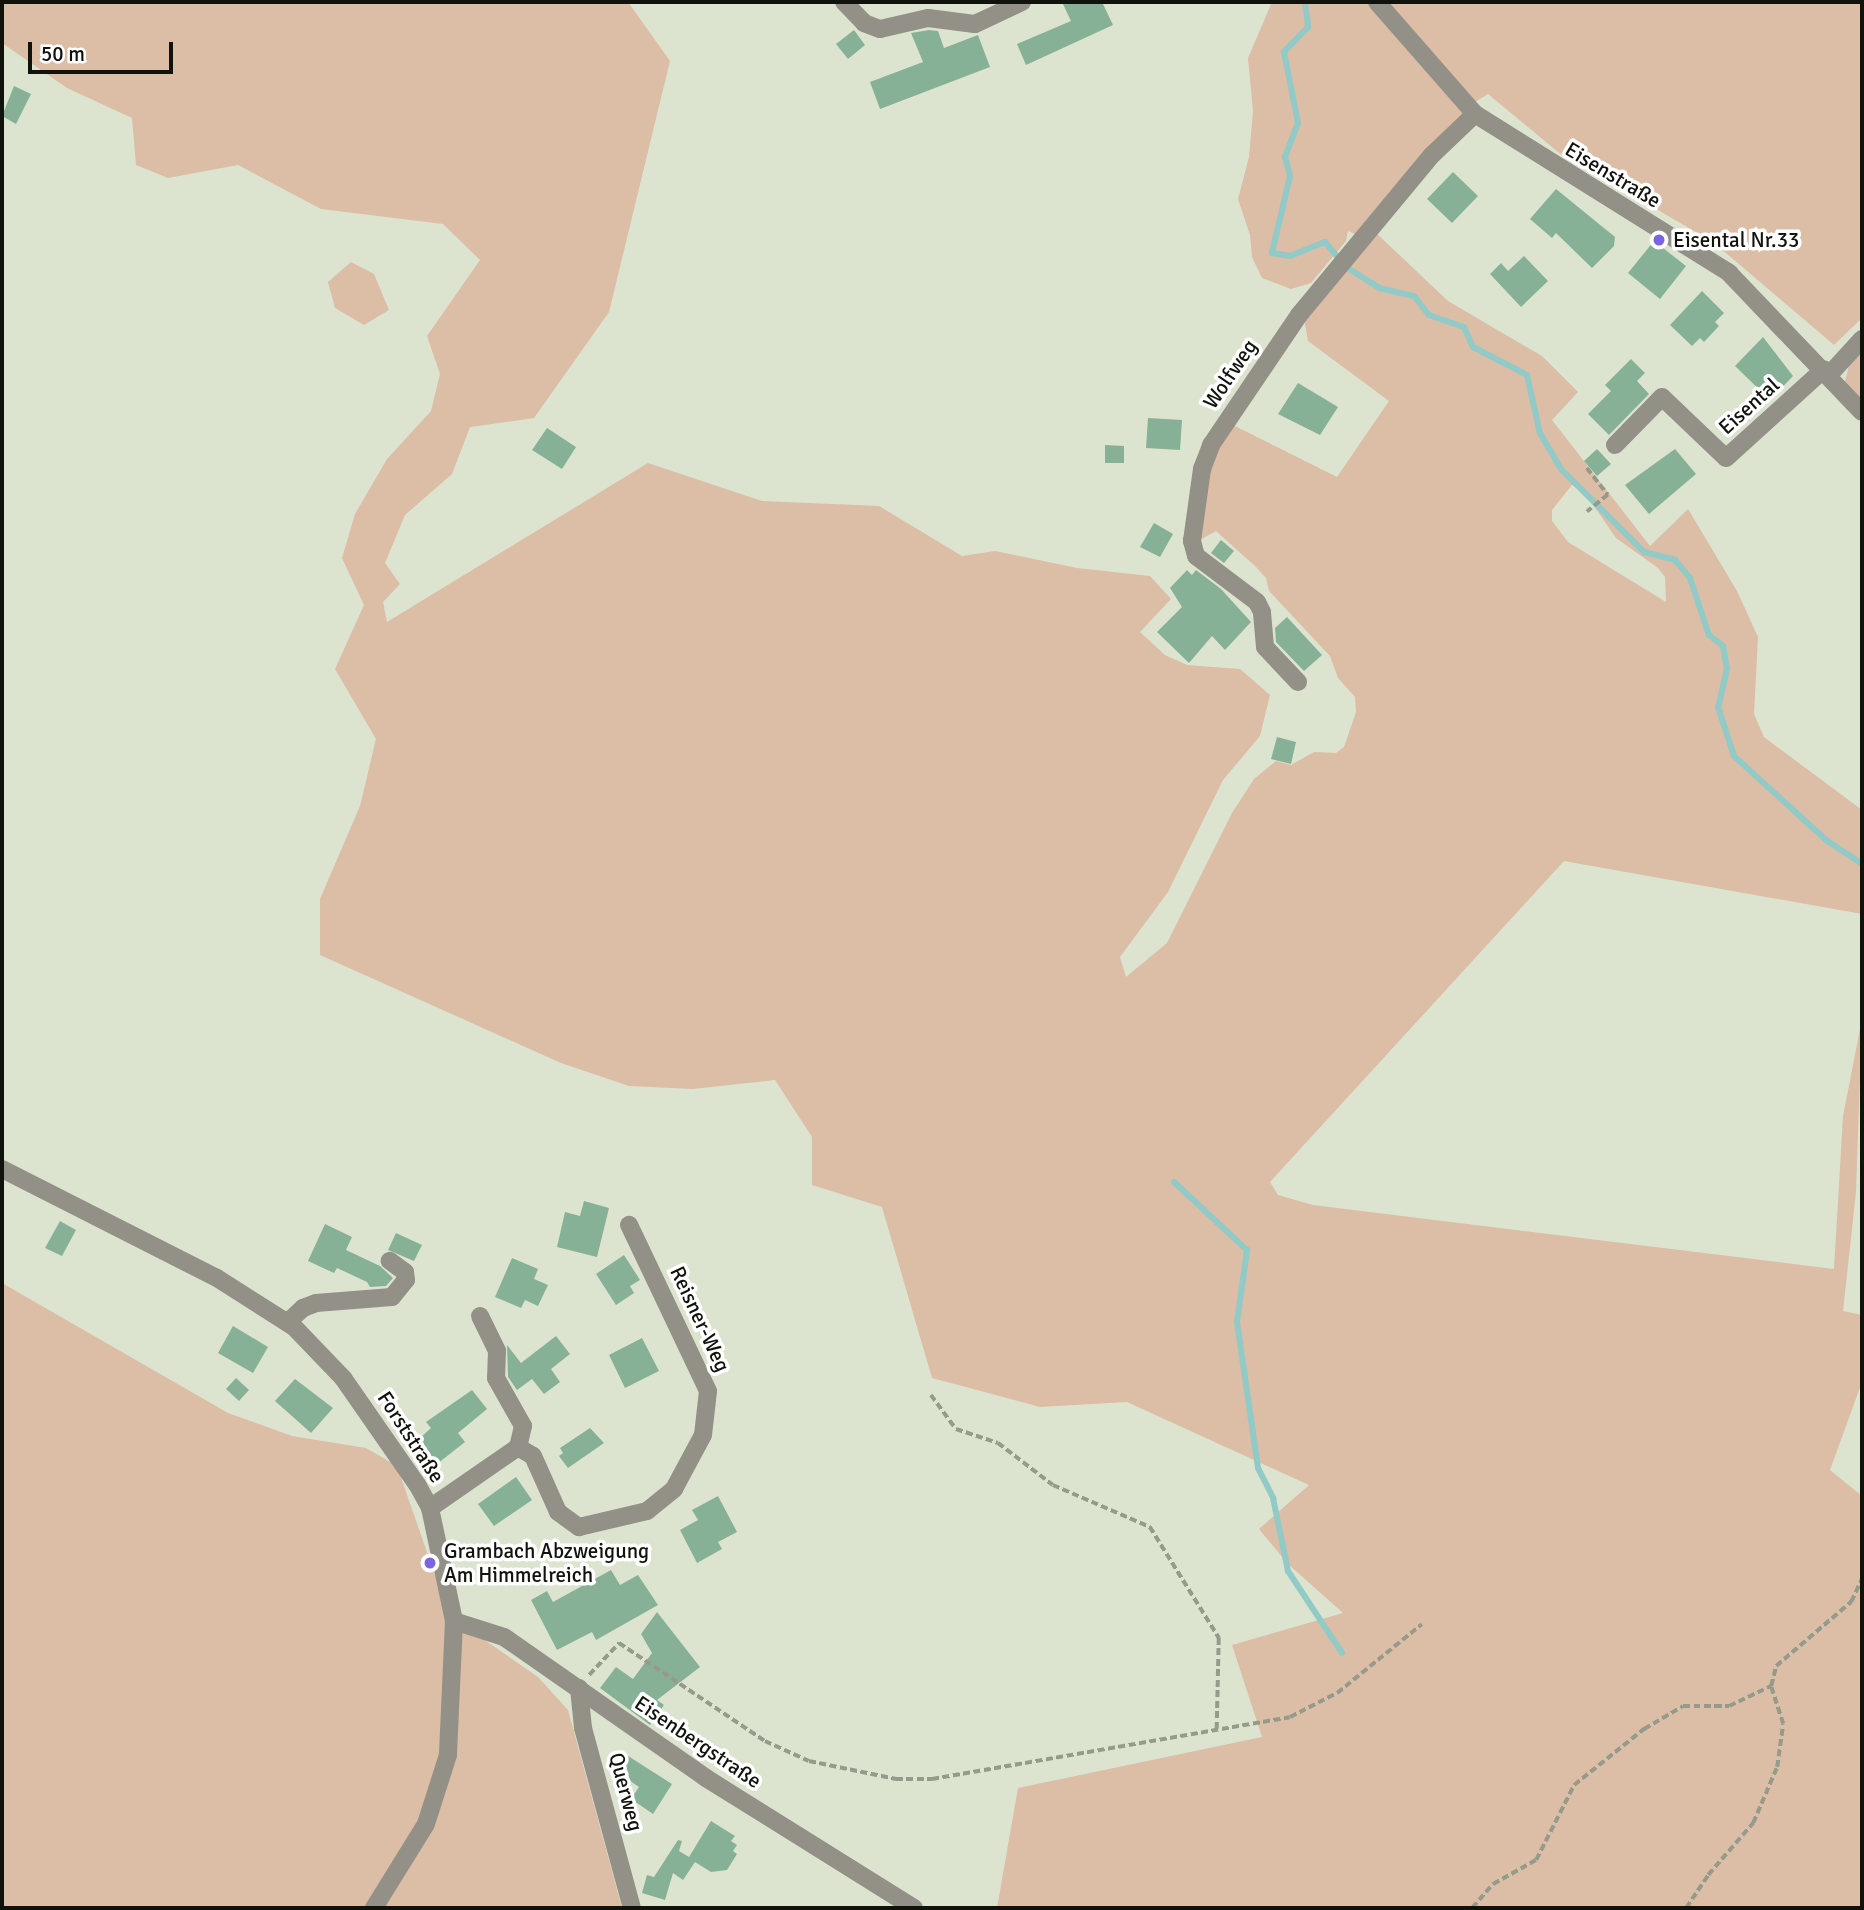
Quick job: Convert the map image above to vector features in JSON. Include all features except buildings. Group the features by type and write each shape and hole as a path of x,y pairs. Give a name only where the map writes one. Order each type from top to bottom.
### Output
{"street":[{"path":"844,2 864,23 880,29 928,18 975,24 1022,2"},
{"name":"Eisenstraße","path":"1377,2 1475,114 1729,273 1862,412"},
{"name":"Wolfweg","path":"1298,682 1265,647 1262,612 1257,602 1196,556 1192,541 1198,487 1210,445 1242,396 1345,258 1432,155 1475,114"},
{"path":"1826,372 1862,339"},
{"name":"Eisental","path":"1615,445 1662,397 1726,457 1826,372"},
{"name":"Forststraße","path":"2,1169 217,1278 288,1322 343,1378 386,1435 430,1508 454,1621 448,1755 426,1824 374,1908"},
{"name":"Reisner-Weg","path":"518,1447 533,1456 558,1512 579,1527 647,1511 664,1502 703,1436 708,1391 629,1225"},
{"path":"288,1322 303,1308 316,1303 392,1297 401,1289 405,1272 390,1261"},
{"path":"430,1508 518,1447 523,1426 496,1378 497,1351 480,1316"},
{"name":"Eisenbergstraße","path":"454,1621 504,1637 706,1778 914,1908"},
{"name":"Querweg","path":"579,1688 583,1728 632,1908"}],"path":[{"path":"1587,468 1608,495 1587,512"},
{"path":"930,1395 956,1429 998,1443 1053,1485 1150,1527 1219,1638 1217,1729"},
{"path":"1686,1908 1707,1875 1753,1823 1777,1767 1783,1724 1772,1686 1776,1666 1852,1602 1862,1578"},
{"path":"579,1688 618,1643 765,1741 809,1761 896,1779 932,1779 1290,1717 1337,1693 1422,1623"},
{"path":"1472,1908 1493,1884 1536,1860 1574,1785 1644,1729 1683,1706 1729,1706 1772,1686"}],"shaded area":[{"path":"2,2 628,2 670,61 609,312 534,418 470,427 452,474 405,515 385,563 400,584 383,602 387,622 648,463 762,501 879,506 962,556 995,551 1077,568 1150,576 1171,599 1140,632 1165,655 1187,665 1240,669 1270,695 1260,736 1223,780 1168,892 1120,957 1126,977 1167,943 1232,813 1254,779 1276,761 1291,765 1314,752 1336,753 1344,747 1356,712 1355,697 1338,678 1330,656 1269,591 1266,578 1256,567 1216,531 1198,541 1208,471 1231,424 1337,477 1389,401 1308,341 1304,319 1375,232 1448,301 1542,356 1578,392 1552,420 1650,546 1688,509 1737,591 1758,637 1754,714 1764,737 1862,810 1862,914 1564,861 1270,1182 1278,1195 1313,1205 1834,1269 1843,1116 1862,1019 1856,1192 1843,1311 1862,1315 1862,1382 1830,1470 1862,1496 1862,1908 997,1908 1018,1788 1262,1737 1232,1645 1343,1613 1288,1564 1259,1529 1309,1485 1127,1402 1040,1407 932,1378 882,1207 812,1185 812,1137 775,1080 693,1089 629,1086 561,1063 320,955 320,899 360,806 376,739 335,669 364,605 342,558 355,514 387,459 431,411 440,374 427,336 480,260 443,224 321,209 238,165 168,178 136,165 132,118 67,88 2,43","holes":["1572,485 1585,493 1616,538 1658,568 1665,577 1666,602 1568,542 1552,521 1552,510"]},
{"path":"1272,2 1367,2 1465,113 1359,236 1348,231 1346,241 1311,283 1291,289 1262,278 1252,257 1250,235 1238,199 1249,157 1253,111 1248,58"},
{"path":"1387,2 1862,2 1862,318 1834,345 1713,242 1558,152 1488,94 1475,102"},
{"path":"351,262 374,274 389,310 364,325 335,308 328,282"},
{"path":"1862,348 1862,404 1845,382 1850,361"},
{"path":"2,1283 228,1413 292,1436 366,1448 397,1466 445,1604 460,1623 538,1677 568,1710 622,1908 2,1908"}],"waterway":[{"path":"1305,2 1308,27 1284,52 1298,123 1285,157 1290,176 1272,253 1290,256 1325,242 1346,267 1379,288 1414,296 1429,315 1464,327 1473,347 1527,375 1540,433 1561,469 1644,552 1675,560 1690,578 1709,635 1723,646 1727,669 1718,707 1734,756 1826,840 1862,864"},
{"path":"1174,1182 1247,1250 1237,1322 1258,1468 1273,1498 1288,1571 1342,1653"}],"place":[{"name":"Eisental Nr.33","path":"1659,240"},
{"name":"Grambach Abzweigung Am Himmelreich","path":"430,1563"}]}
